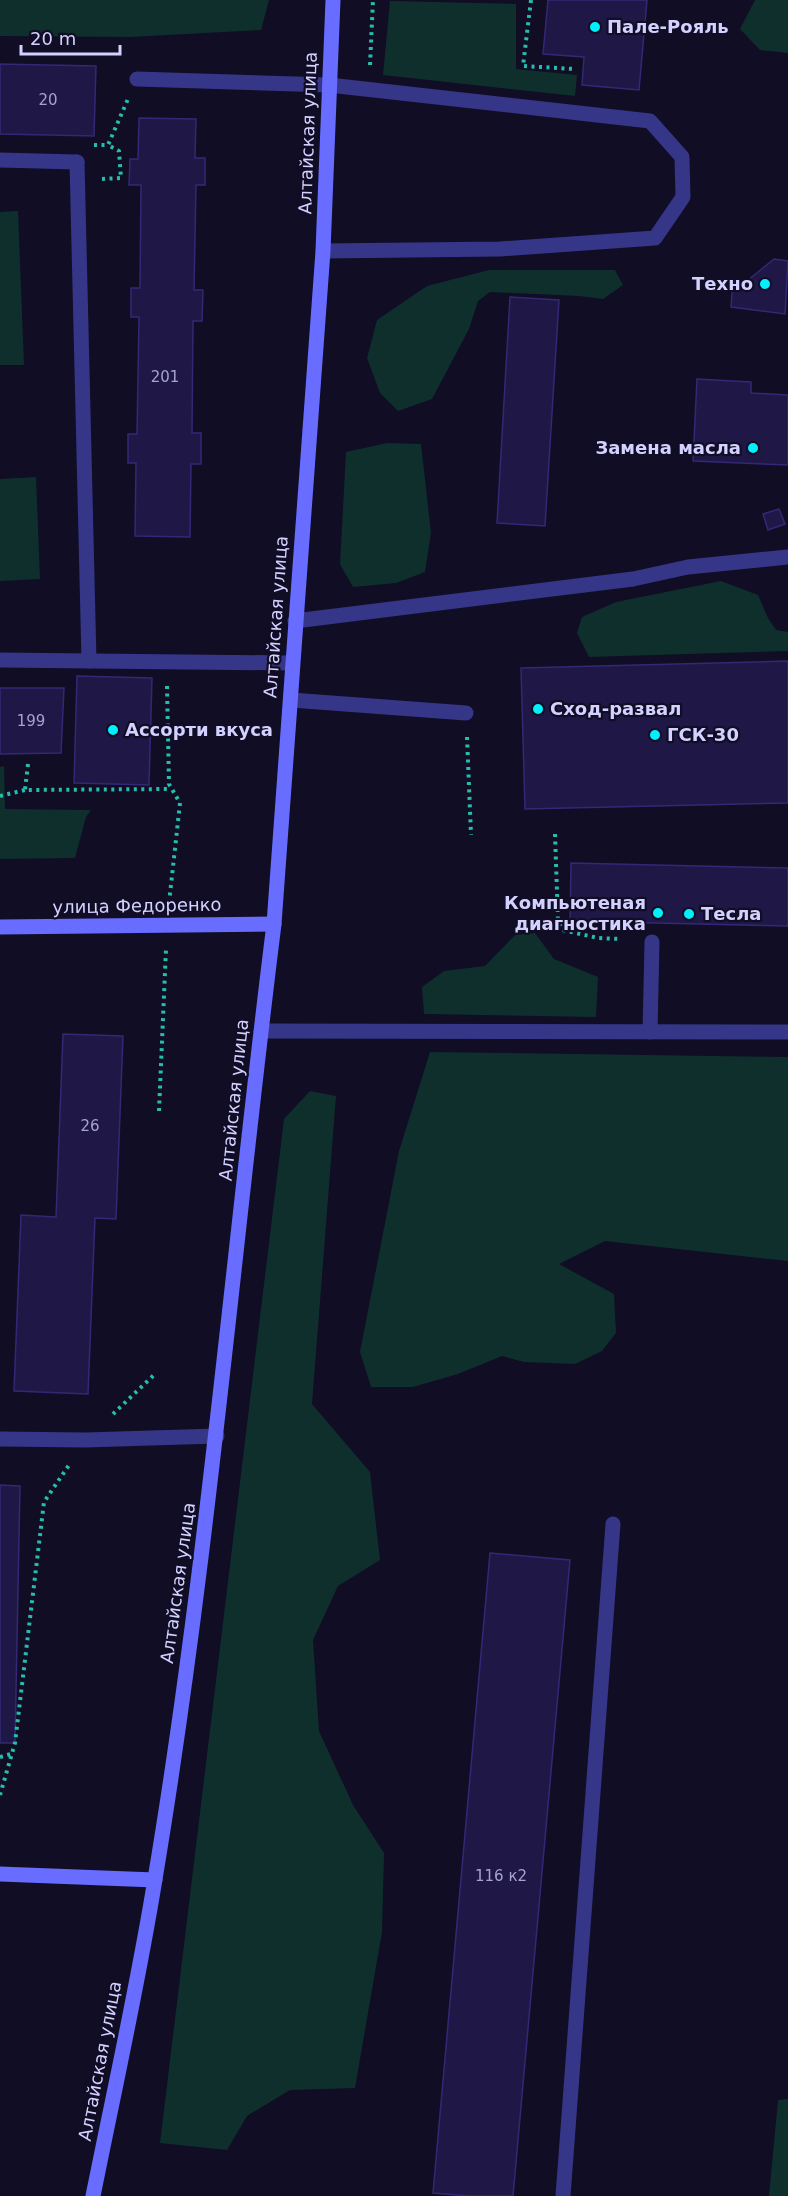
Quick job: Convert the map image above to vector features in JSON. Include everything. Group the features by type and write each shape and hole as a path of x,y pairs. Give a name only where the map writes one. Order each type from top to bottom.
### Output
{"main road":[{"name":"Алтайская улица","path":"93,2196 155,1880 217,1436 274,924 323,251 333,0"},
{"name":"улица Федоренко","path":"0,927 274,924"},
{"path":"0,1874 155,1880"}],"street":[{"path":"137,79 329,85 650,121 682,157 683,197 655,238 500,249 323,251"},
{"path":"0,160 77,162 89,661"},
{"path":"295,621 633,579 688,567 788,557"},
{"path":"0,660 292,663"},
{"path":"291,700 466,713"},
{"path":"650,1032 652,942"},
{"path":"261,1031 788,1032"},
{"path":"0,1439 85,1440 217,1436"},
{"path":"563,2196 613,1524"}],"path":[{"path":"369,89 373,0"},
{"path":"531,0 523,66 575,69"},
{"path":"108,145 137,79"},
{"path":"77,162 76,146 108,145 119,151 121,178 78,180"},
{"path":"159,1111 167,925 180,803 169,784 166,661"},
{"path":"466,713 471,835"},
{"path":"25,789 28,764"},
{"path":"0,796 25,789 171,789"},
{"path":"555,834 558,921 562,930 598,938 620,939"},
{"path":"0,1795 15,1743 44,1502 85,1440 156,1372"},
{"path":"0,1757 12,1754"}],"green space":[{"path":"0,0 269,0 261,30 130,37 0,36"},
{"path":"755,0 788,0 788,53 760,50 740,29"},
{"path":"390,1 516,4 516,69 577,75 575,96 383,75"},
{"path":"18,211 24,365 0,365 0,212"},
{"path":"489,270 615,270 623,285 603,299 490,292 478,301 469,329 432,399 398,411 380,393 367,358 377,320 427,286"},
{"path":"387,443 421,444 431,533 425,572 396,583 353,587 340,564 346,452"},
{"path":"36,477 40,579 0,581 0,479"},
{"path":"721,581 758,595 776,630 788,632 788,651 589,657 577,633 582,617 616,602"},
{"path":"4,766 5,809 91,810 86,817 75,858 0,859 0,767"},
{"path":"535,933 554,959 598,977 596,1017 424,1014 422,987 444,971 485,966 515,935"},
{"path":"430,1052 788,1057 788,1261 605,1241 559,1264 614,1294 616,1333 602,1351 575,1364 524,1362 502,1356 458,1374 413,1387 371,1387 360,1352 399,1151"},
{"path":"310,1091 336,1096 312,1404 370,1472 380,1560 338,1586 313,1640 319,1731 353,1805 384,1853 382,1932 355,2088 290,2090 247,2116 227,2150 160,2143 284,1119"},
{"path":"788,2099 788,2196 769,2196 778,2100"}],"building":[{"name":"Пале-Рояль","path":"548,0 647,0 639,90 582,85 584,57 543,54"},
{"path":"0,64 96,66 94,136 0,134"},
{"path":"139,118 196,119 195,158 205,158 205,185 196,185 194,290 203,290 202,321 193,321 192,433 201,433 201,464 191,464 190,537 135,536 136,463 128,463 128,434 137,434 139,317 131,317 131,288 140,288 141,185 129,185 130,159 138,159"},
{"name":"Техно","path":"774,259 788,261 785,314 731,307 732,293"},
{"path":"510,297 559,300 545,526 497,523"},
{"path":"697,379 751,382 751,393 788,395 788,465 693,461"},
{"path":"779,509 785,524 768,530 763,514"},
{"name":"ГСК-30","path":"788,661 788,803 525,809 521,668"},
{"name":"Ассорти вкуса","path":"77,676 152,678 149,785 74,783"},
{"path":"0,688 64,688 61,753 0,754"},
{"path":"571,863 788,868 788,926 570,921"},
{"path":"63,1034 123,1036 116,1219 95,1218 88,1394 14,1391 21,1215 56,1217"},
{"path":"0,1485 20,1486 15,1743 0,1743"},
{"path":"490,1553 570,1560 513,2196 433,2193"}],"place":[{"name":"Пале-Рояль","path":"595,27"},
{"name":"Техно","path":"765,284"},
{"name":"Замена масла","path":"753,448"},
{"name":"Сход-развал","path":"538,709"},
{"name":"Ассорти вкуса","path":"113,730"},
{"name":"ГСК-30","path":"655,735"},
{"name":"Компьютеная диагностика","path":"658,913"},
{"name":"Тесла","path":"689,914"}]}
